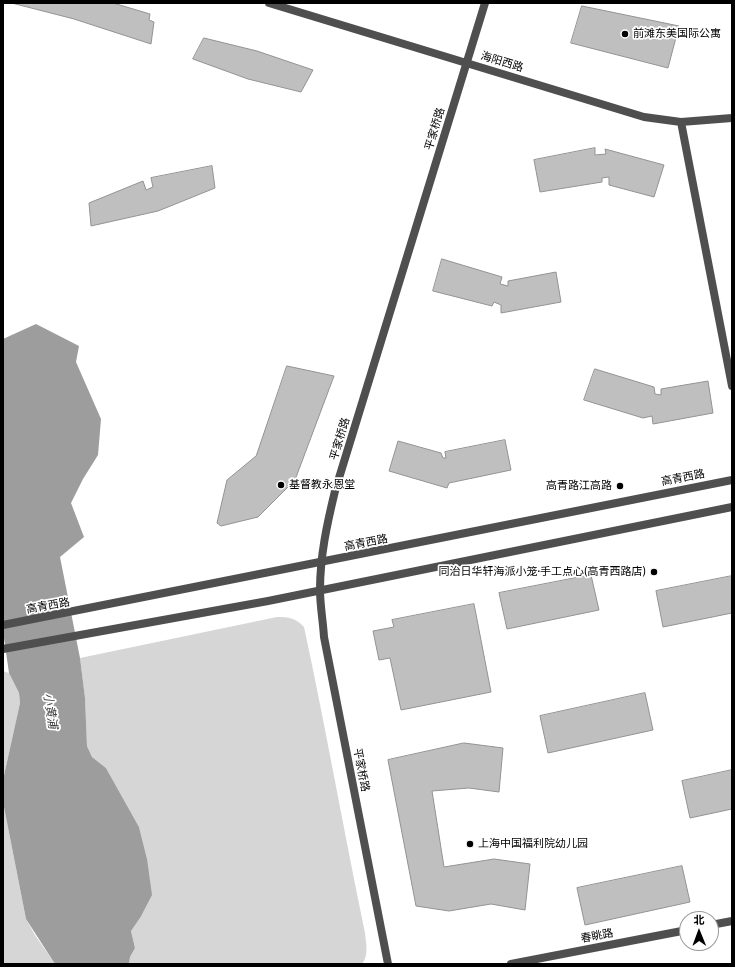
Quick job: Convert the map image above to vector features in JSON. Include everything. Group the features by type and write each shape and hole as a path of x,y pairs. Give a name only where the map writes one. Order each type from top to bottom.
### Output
{"street":[{"name":"海阳西路","path":"269,3 644,117 681,122 732,118"},
{"name":"平家桥路","path":"388,964 324,637 320,591 322,563 326,530 335,491 485,3"},
{"path":"681,122 732,386"},
{"name":"高青西路","path":"3,626 732,480"},
{"path":"3,649 320,591 732,507"},
{"path":"719,923 732,921"},
{"name":"春眺路","path":"511,964 679,932"}],"shaded area":[{"path":"277,617 292,619 304,627 365,933 366,957 362,964 129,964 130,957 135,948 131,931 140,918 147,859 139,827 106,768 92,757 87,746 85,698 80,658"},
{"path":"3,671 9,673 19,693 20,703 3,780"},
{"path":"3,802 26,919 55,964 3,964"}],"water":[{"name":"小黄浦","path":"36,324 79,346 76,362 101,419 98,455 83,479 71,503 84,537 60,557 80,658 85,698 87,746 92,757 106,768 139,827 147,859 152,895 140,918 131,931 135,948 130,957 129,964 55,964 26,919 3,802 3,780 20,703 19,693 9,673 3,631 3,339"}],"building":[{"path":"12,3 113,3 150,14 149,20 154,22 151,44 74,19"},
{"name":"前滩东美国际公寓","path":"582,6 679,26 668,68 571,43"},
{"path":"204,38 257,51 313,70 301,92 248,79 193,59"},
{"path":"595,148 595,155 606,154 605,149 664,165 654,197 609,185 609,177 602,178 602,182 540,192 534,160"},
{"path":"212,166 215,188 158,211 91,226 89,203 143,181 146,190 153,187 151,178"},
{"path":"442,259 502,277 500,284 508,286 508,281 556,272 561,302 501,313 501,305 494,302 492,306 433,291"},
{"path":"287,366 334,376 295,480 258,517 221,526 217,523 227,480 256,456"},
{"path":"595,369 654,387 655,394 661,395 661,389 708,381 713,413 653,424 652,416 643,418 584,400"},
{"path":"505,440 511,470 449,483 447,488 389,471 398,441 441,453 443,458 446,458 445,452"},
{"path":"591,575 599,610 507,629 499,593"},
{"path":"732,576 732,613 663,627 656,591"},
{"path":"474,604 491,692 401,710 390,658 379,660 373,631 394,627 392,620"},
{"path":"645,693 653,730 548,753 540,716"},
{"path":"464,743 503,748 499,792 469,788 432,791 444,867 494,859 530,864 525,910 491,904 449,911 416,906 388,760"},
{"path":"732,770 732,809 690,818 682,781"},
{"path":"682,866 690,902 585,925 577,888"}],"place":[{"name":"前滩东美国际公寓","path":"625,34"},
{"name":"基督教永恩堂","path":"281,485"},
{"name":"高青路江高路","path":"620,486"},
{"name":"同治日华轩海派小笼·手工点心(高青西路店)","path":"654,572"},
{"name":"上海中国福利院幼儿园","path":"470,844"}]}
